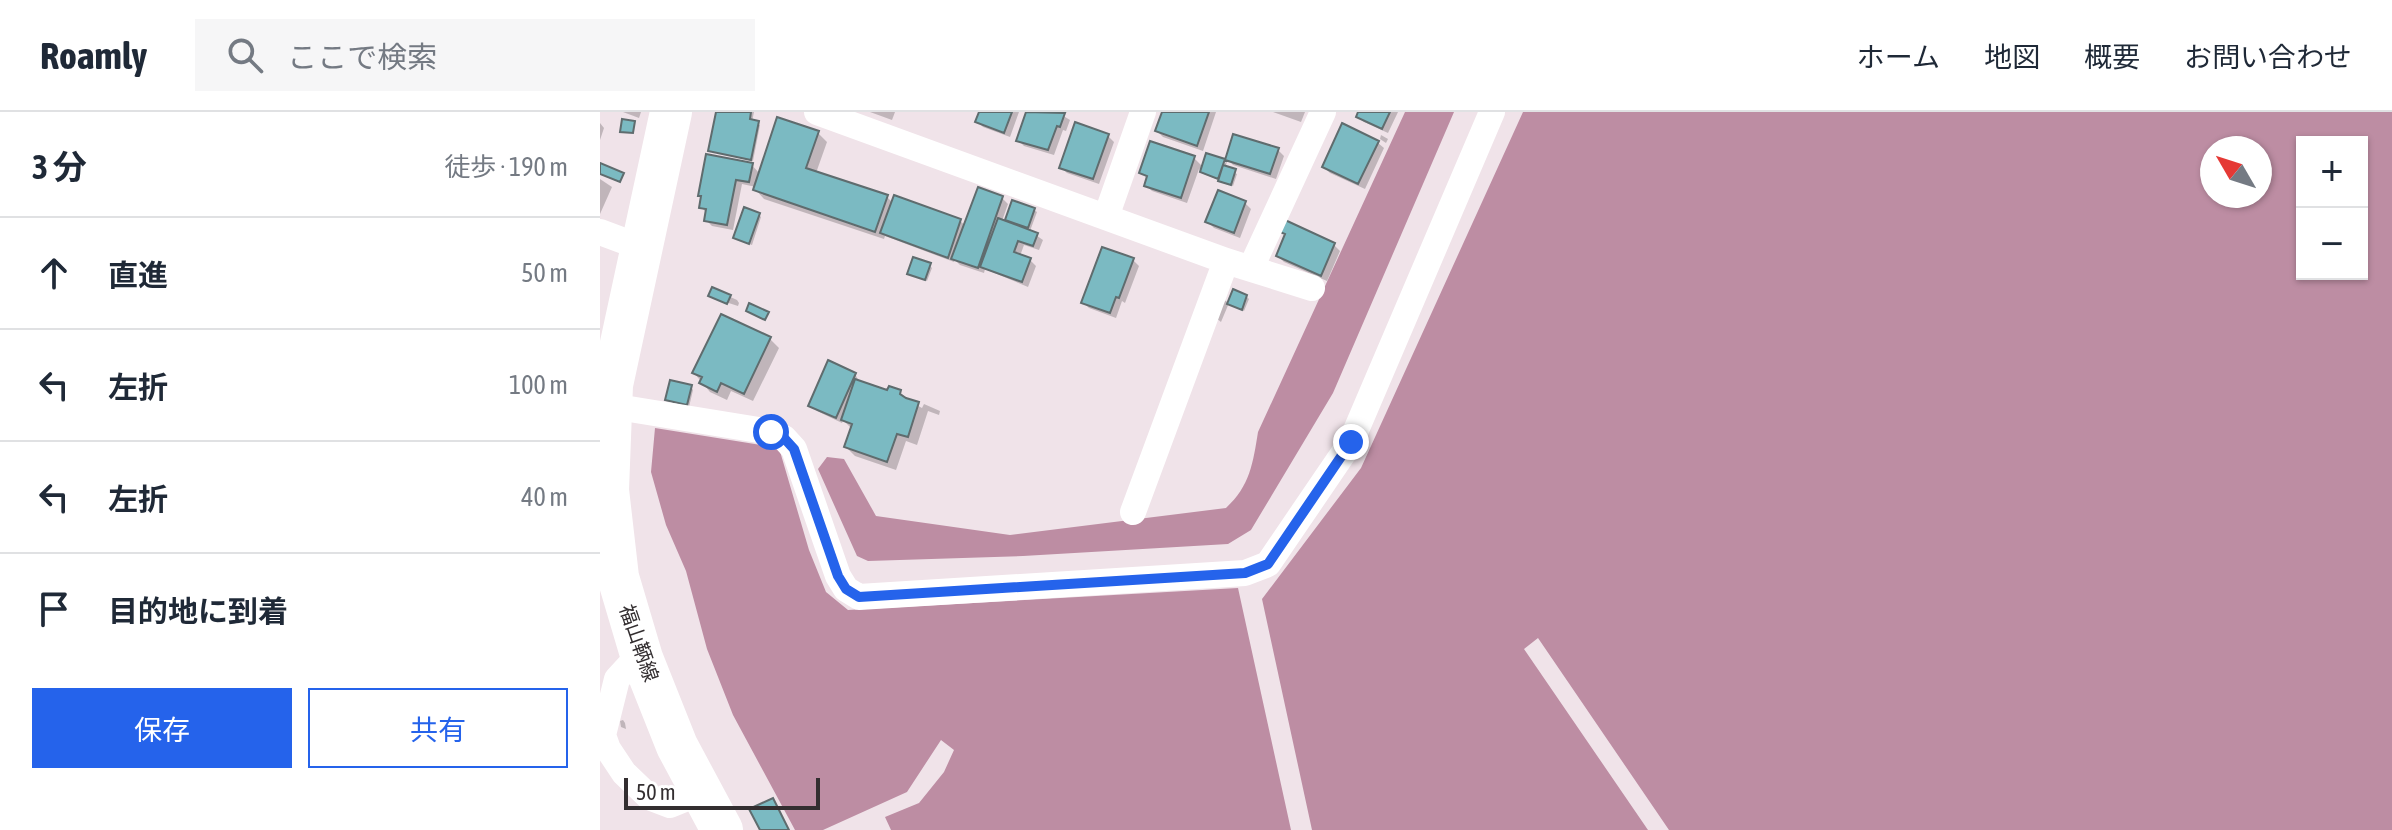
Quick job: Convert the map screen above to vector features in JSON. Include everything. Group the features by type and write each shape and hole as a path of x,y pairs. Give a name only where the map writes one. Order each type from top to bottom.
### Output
{"main road":[{"name":"福山鞆線","path":"671,112 608,390 608,490 618,577 642,658 677,746 722,830"}],"street":[{"path":"817,112 1312,288"},
{"path":"1106,217 1143,112"},
{"path":"1133,512 1238,264 1323,112"},
{"path":"608,390 784,438 794,449 838,576 846,589 859,597 1245,573 1268,564 1351,442 1492,112"},
{"path":"600,232 640,247"},
{"path":"642,658 617,679 602,734 608,749 624,773 649,797 670,805 702,792"}],"shaded area":[{"path":"1405,112 1454,112 1333,393 1251,530 1228,544 1023,556 868,561 857,556 818,469 827,457 844,459 876,516 1010,535 1226,508 1245,482 1258,432"},
{"path":"1523,112 2392,112 2392,830 1669,830 1538,638 1524,649 1648,830 1312,830 1262,599 1361,468"},
{"path":"655,428 779,448 809,550 826,592 848,610 1238,588 1291,830 891,830 885,817 919,803 944,772 954,750 941,740 907,792 823,830 795,830 733,715 707,649 686,571 666,525 651,472"}],"building":[{"path":"716,112 751,112 750,119 759,121 751,160 708,151"},
{"path":"979,112 1012,112 1004,133 975,122"},
{"path":"1026,112 1065,113 1048,150 1016,141"},
{"path":"1162,112 1209,112 1197,146 1155,131"},
{"path":"1358,112 1390,112 1382,129 1356,117"},
{"path":"777,117 819,131 806,168 888,195 875,232 753,190"},
{"path":"622,119 635,121 633,133 620,132"},
{"path":"1075,122 1109,134 1093,179 1059,168"},
{"path":"1342,123 1379,141 1358,184 1322,167"},
{"path":"1233,134 1279,148 1270,174 1225,160"},
{"path":"1150,141 1195,156 1181,198 1144,186 1147,176 1139,173"},
{"path":"1206,153 1225,159 1218,179 1200,172"},
{"path":"706,154 753,163 749,182 736,180 727,225 704,221 706,209 699,208 701,196 698,196"},
{"path":"600,163 624,173 620,182 600,174"},
{"path":"1223,165 1236,169 1231,185 1218,181"},
{"path":"978,187 1003,196 978,268 951,259"},
{"path":"1218,190 1246,201 1234,233 1205,222"},
{"path":"894,195 961,219 948,258 880,233"},
{"path":"1012,200 1035,208 1028,228 1005,220"},
{"path":"744,207 760,213 749,244 733,238"},
{"path":"998,218 1038,233 1033,246 1018,241 1014,252 1031,258 1022,282 980,267"},
{"path":"1285,220 1335,243 1321,276 1276,256 1285,234 1280,232"},
{"path":"1102,247 1134,258 1110,313 1081,303"},
{"path":"913,257 931,263 925,280 907,274"},
{"path":"712,287 731,295 727,304 708,296"},
{"path":"1233,289 1247,295 1242,310 1227,304"},
{"path":"749,303 769,312 765,320 746,311"},
{"path":"721,314 771,337 744,394 721,383 717,392 699,383 702,377 692,373"},
{"path":"828,360 856,373 836,418 808,406"},
{"path":"855,379 887,390 889,386 901,390 900,394 906,398 919,402 908,437 897,434 887,462 844,447 852,424 841,420"},
{"path":"670,380 692,385 687,405 665,400"},
{"path":"773,798 789,830 760,830 749,809"}],"route":[{"path":"771,432 784,438 794,449 838,576 846,589 859,597 1245,573 1268,564 1351,442"}]}
